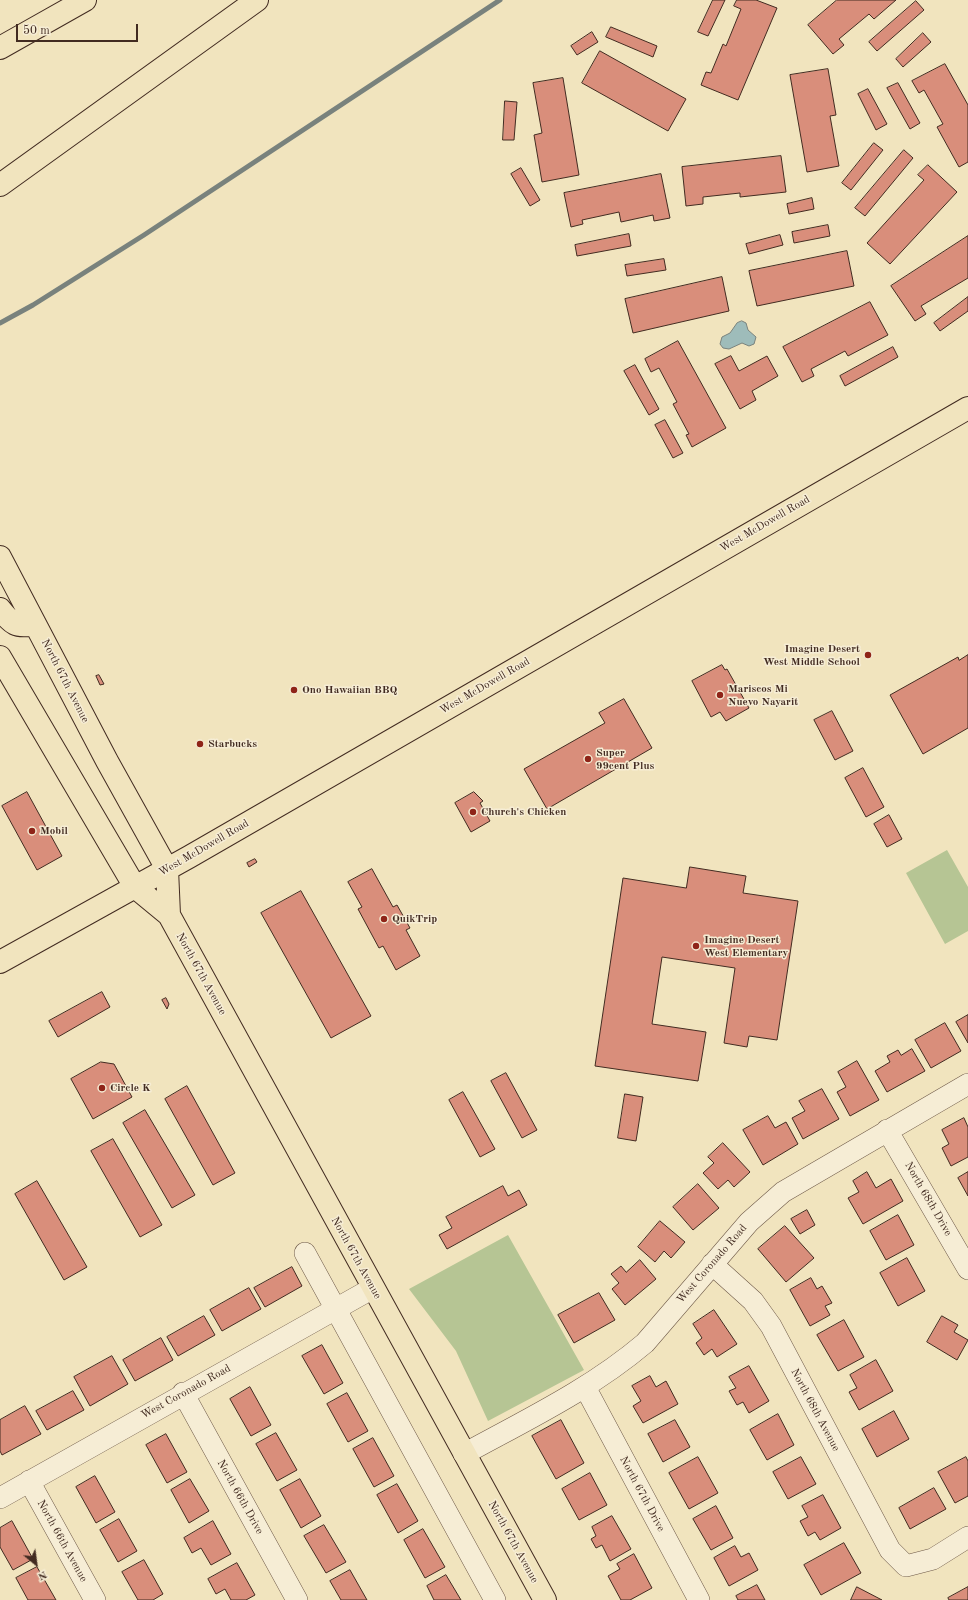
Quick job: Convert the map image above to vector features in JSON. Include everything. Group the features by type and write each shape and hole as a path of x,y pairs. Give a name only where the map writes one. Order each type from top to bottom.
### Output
{"main road":[{"path":"0,48 85,0"},
{"path":"0,185 257,0"},
{"name":"West McDowell Road","path":"0,962 167,869 968,408"},
{"name":"North 67th Avenue","path":"0,557 106,761 167,869 169,915"},
{"path":"0,609 7,618 16,625 23,626 35,624"},
{"name":"North 67th Avenue","path":"0,657 135,887 169,915 545,1600"}],"street":[{"name":"West Coronado Road","path":"464,1454 585,1387 628,1358 645,1344 749,1222 782,1192 968,1084"},
{"name":"North 68th Drive","path":"887,1130 968,1269"},
{"path":"305,1253 495,1600"},
{"name":"North 68th Avenue","path":"712,1264 753,1301 771,1326 890,1550 906,1566 933,1559 968,1537"},
{"name":"West Coronado Road","path":"0,1498 183,1393 373,1288"},
{"name":"North 67th Drive","path":"585,1387 699,1600"},
{"name":"North 66th Drive","path":"183,1393 297,1600"},
{"name":"North 66th Avenue","path":"29,1481 95,1600"}],"green space":[{"path":"947,850 968,887 968,931 945,944 906,873"},
{"path":"508,1235 584,1370 488,1421 456,1351 409,1289"}],"water":[{"path":"742,321 746,323 748,330 756,337 754,344 749,346 742,343 729,349 723,348 720,344 722,337 730,333 737,323"}],"building":[{"path":"713,0 725,0 708,36 698,32"},
{"path":"737,0 756,0 777,8 738,100 701,85 706,72 711,73 723,44 726,46 741,9 734,6"},
{"path":"837,0 896,0 874,19 869,14 839,39 844,45 833,54 808,25"},
{"path":"916,1 924,10 877,51 869,42"},
{"path":"611,27 657,46 653,57 606,37"},
{"path":"592,32 598,42 577,55 571,46"},
{"path":"923,33 931,42 903,67 896,59"},
{"path":"600,51 686,99 668,131 582,83"},
{"path":"945,64 968,105 968,162 959,167 937,127 943,124 924,90 919,93 912,81"},
{"path":"828,69 836,115 830,116 839,166 807,172 790,75"},
{"path":"563,78 579,175 542,182 534,135 542,133 533,83"},
{"path":"898,83 920,123 910,129 887,88"},
{"path":"868,89 887,124 876,130 858,94"},
{"path":"505,101 517,102 514,140 503,140"},
{"path":"874,143 883,150 851,190 842,183"},
{"path":"904,150 913,158 865,216 855,208"},
{"path":"781,156 786,192 740,197 740,193 703,197 703,204 686,206 682,167"},
{"path":"928,165 957,192 890,264 867,243 924,180 918,175"},
{"path":"521,168 540,200 530,206 511,174"},
{"path":"661,174 670,218 654,221 653,215 621,222 619,212 582,220 583,224 571,227 564,193"},
{"path":"812,198 814,209 789,214 787,204"},
{"path":"828,225 830,236 794,243 792,232"},
{"path":"629,234 631,246 577,256 575,245"},
{"path":"780,235 783,245 749,254 746,244"},
{"path":"968,236 968,278 921,306 926,314 915,321 891,286"},
{"path":"847,251 854,286 757,306 749,271"},
{"path":"664,259 666,270 627,276 625,265"},
{"path":"722,277 729,311 633,333 625,299"},
{"path":"968,297 968,311 940,331 934,323"},
{"path":"870,302 888,335 848,356 845,351 811,369 814,376 802,382 783,347"},
{"path":"678,341 726,428 692,447 686,435 689,434 673,404 677,402 659,368 651,372 645,359"},
{"path":"893,347 898,357 845,386 840,376"},
{"path":"731,356 739,371 767,356 778,376 752,391 756,400 740,409 715,364"},
{"path":"635,365 659,409 649,415 624,371"},
{"path":"665,420 683,453 673,458 655,425"},
{"path":"968,655 968,728 923,754 890,695 958,657 959,660"},
{"name":"Mariscos Mi Nuevo Nayarit","path":"722,665 725,670 727,669 749,708 726,721 720,712 711,717 692,681"},
{"path":"99,675 104,684 100,685 96,676"},
{"name":"Super 99cent Plus","path":"624,699 652,748 547,809 524,769 605,723 599,713"},
{"path":"832,711 853,751 835,760 814,720"},
{"path":"863,768 884,807 866,817 845,778"},
{"name":"Mobil","path":"27,792 62,856 37,870 2,806"},
{"name":"Church's Chicken","path":"474,792 483,801 480,803 490,821 471,832 455,803"},
{"path":"889,815 902,839 887,847 874,824"},
{"path":"255,859 257,862 249,867 247,863"},
{"path":"690,867 746,876 743,893 798,901 777,1040 749,1036 747,1047 724,1043 735,968 662,957 652,1024 706,1032 698,1081 595,1066 623,878 686,888"},
{"name":"QuikTrip","path":"372,869 393,907 397,905 410,928 406,930 420,956 396,970 383,946 379,948 358,909 362,907 348,882"},
{"path":"301,891 371,1016 331,1038 261,913"},
{"path":"102,992 110,1007 58,1037 49,1021"},
{"path":"166,998 169,1004 167,1009 162,1000"},
{"path":"968,1015 968,1043 956,1022"},
{"path":"945,1023 961,1051 931,1068 915,1040"},
{"path":"912,1049 925,1071 887,1092 875,1071 890,1062 887,1056 898,1050 901,1055"},
{"path":"857,1061 879,1100 850,1116 837,1092 846,1087 838,1072"},
{"name":"Circle K","path":"101,1062 114,1064 132,1097 93,1119 71,1079"},
{"path":"506,1073 537,1130 522,1138 491,1081"},
{"path":"187,1086 235,1173 213,1185 165,1099"},
{"path":"822,1089 839,1119 803,1139 792,1118 805,1111 799,1101"},
{"path":"463,1092 495,1149 480,1157 449,1100"},
{"path":"625,1094 643,1097 636,1141 618,1138"},
{"path":"145,1110 195,1195 172,1208 123,1123"},
{"path":"768,1116 775,1128 786,1122 798,1144 763,1165 743,1130"},
{"path":"964,1118 968,1127 968,1157 951,1166 942,1148 949,1144 942,1130"},
{"path":"113,1139 162,1225 140,1237 91,1151"},
{"path":"723,1143 750,1172 734,1187 728,1180 718,1189 703,1173 714,1163 708,1157"},
{"path":"867,1172 876,1188 891,1179 903,1201 863,1224 848,1198 859,1192 853,1181"},
{"path":"968,1172 968,1196 958,1178"},
{"path":"37,1181 87,1267 64,1280 15,1194"},
{"path":"698,1184 719,1208 693,1230 673,1207"},
{"path":"503,1186 508,1196 519,1190 527,1205 447,1249 439,1235 452,1228 446,1217"},
{"path":"807,1210 815,1225 800,1234 791,1219"},
{"path":"898,1215 914,1245 886,1260 870,1231"},
{"path":"660,1221 685,1242 671,1258 664,1251 655,1262 638,1247"},
{"path":"785,1226 814,1258 786,1282 758,1249"},
{"path":"907,1258 925,1291 898,1306 880,1273"},
{"path":"640,1260 656,1279 625,1305 612,1289 619,1283 611,1274 621,1266 626,1272"},
{"path":"292,1267 302,1286 265,1307 254,1288"},
{"path":"811,1278 817,1289 822,1286 832,1303 825,1306 830,1315 810,1326 790,1290"},
{"path":"249,1288 261,1309 222,1331 210,1310"},
{"path":"599,1293 615,1320 574,1343 558,1315"},
{"path":"714,1310 737,1344 717,1357 712,1349 704,1355 696,1343 702,1338 693,1324"},
{"path":"204,1316 215,1335 178,1356 167,1337"},
{"path":"942,1316 958,1325 954,1332 968,1340 957,1360 927,1342"},
{"path":"844,1320 864,1357 838,1371 817,1335"},
{"path":"161,1338 173,1360 135,1381 123,1360"},
{"path":"322,1345 343,1383 324,1394 302,1356"},
{"path":"112,1356 128,1384 90,1406 74,1377"},
{"path":"876,1360 893,1391 859,1410 849,1392 857,1388 850,1375"},
{"path":"749,1366 769,1401 749,1413 743,1402 737,1405 729,1391 736,1388 729,1377"},
{"path":"650,1376 656,1387 666,1381 678,1404 643,1423 633,1406 641,1401 632,1386"},
{"path":"250,1387 271,1425 251,1436 230,1399"},
{"path":"73,1391 84,1410 47,1430 36,1411"},
{"path":"347,1393 368,1431 348,1442 327,1404"},
{"path":"25,1406 41,1434 2,1455 0,1451 0,1420"},
{"path":"894,1411 909,1439 877,1457 862,1429"},
{"path":"778,1414 794,1445 767,1460 750,1430"},
{"path":"561,1420 584,1463 556,1479 532,1436"},
{"path":"675,1420 690,1447 663,1462 648,1434"},
{"path":"276,1433 297,1470 277,1481 256,1444"},
{"path":"166,1434 187,1472 167,1483 146,1445"},
{"path":"373,1438 394,1476 374,1487 353,1449"},
{"path":"698,1457 718,1493 689,1509 669,1473"},
{"path":"801,1457 816,1484 788,1499 773,1472"},
{"path":"966,1457 968,1461 968,1496 955,1503 938,1472"},
{"path":"590,1473 607,1505 579,1520 562,1489"},
{"path":"95,1476 115,1512 96,1523 76,1487"},
{"path":"190,1479 209,1511 189,1523 171,1490"},
{"path":"300,1479 321,1516 301,1528 280,1490"},
{"path":"397,1484 418,1521 398,1533 377,1495"},
{"path":"934,1488 946,1509 910,1529 899,1508"},
{"path":"823,1495 841,1528 820,1540 815,1532 808,1536 800,1521 808,1517 802,1506"},
{"path":"716,1506 733,1538 711,1550 693,1519"},
{"path":"612,1516 631,1549 610,1561 602,1545 596,1548 591,1539 596,1536 592,1527"},
{"path":"119,1519 137,1551 118,1562 100,1530"},
{"path":"12,1521 33,1559 13,1570 0,1547 0,1528"},
{"path":"213,1521 231,1554 211,1565 201,1548 192,1553 184,1538"},
{"path":"324,1525 346,1562 326,1573 304,1536"},
{"path":"423,1529 445,1567 425,1578 404,1540"},
{"path":"844,1543 861,1573 821,1595 804,1565"},
{"path":"735,1546 741,1557 749,1553 758,1570 729,1586 714,1558"},
{"path":"634,1554 652,1588 630,1600 621,1600 608,1576 620,1569 617,1564"},
{"path":"144,1560 163,1594 153,1600 138,1600 122,1572"},
{"path":"237,1563 255,1595 246,1600 231,1600 225,1589 216,1594 208,1579"},
{"path":"37,1567 56,1600 28,1600 16,1578"},
{"path":"350,1570 367,1600 341,1600 330,1581"},
{"path":"446,1575 461,1600 434,1600 427,1586"},
{"path":"757,1585 765,1600 738,1600 736,1596"},
{"path":"857,1587 882,1600 851,1600"},
{"path":"968,1587 968,1600 949,1600 948,1598"}],"waterway":[{"path":"0,323 33,305 144,235 500,0"}],"place":[{"name":"Imagine Desert West Middle School","path":"868,655"},
{"name":"Ono Hawaiian BBQ","path":"294,690"},
{"name":"Mariscos Mi Nuevo Nayarit","path":"720,695"},
{"name":"Starbucks","path":"200,744"},
{"name":"Super 99cent Plus","path":"588,759"},
{"name":"Church's Chicken","path":"473,812"},
{"name":"Mobil","path":"32,831"},
{"name":"QuikTrip","path":"384,919"},
{"name":"Imagine Desert West Elementary","path":"696,946"},
{"name":"Circle K","path":"102,1088"}]}
